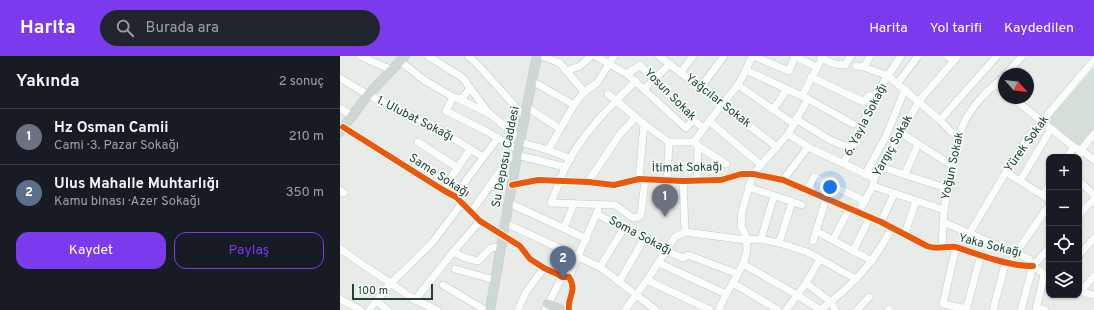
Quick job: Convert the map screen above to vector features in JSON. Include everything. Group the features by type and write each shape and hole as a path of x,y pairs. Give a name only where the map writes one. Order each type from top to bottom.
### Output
{"main road":[{"name":"Su Deposu Caddesi","path":"490,310 519,146 537,56"},
{"path":"342,130 368,95 402,58"},
{"path":"546,307 561,310"}],"street":[{"path":"360,56 392,70"},
{"path":"428,56 463,78 490,114 519,146 548,150 570,159"},
{"path":"468,56 525,117"},
{"path":"542,56 560,63 584,92"},
{"path":"566,71 580,66 591,56"},
{"name":"Yosun Sokak","path":"595,56 627,74 640,65 693,120 704,128"},
{"path":"548,150 574,105 584,92 597,83 614,56"},
{"name":"Yağcılar Sokak","path":"660,56 777,147"},
{"path":"681,72 693,56"},
{"path":"701,87 724,56"},
{"path":"697,181 696,144 704,128 738,85 752,56 770,59 789,71 795,56 817,67"},
{"path":"719,310 743,264 747,251 746,240 741,226 742,211 753,174 788,134 795,122 805,98 811,77 822,57 834,64 845,65 851,56"},
{"path":"864,67 870,56"},
{"name":"6. Yayla Sokağı","path":"843,163 852,150 875,95 901,56"},
{"path":"898,84 918,56"},
{"path":"947,56 956,59"},
{"path":"940,120 997,56"},
{"path":"1011,68 1022,56"},
{"path":"402,58 424,80 453,97 490,114"},
{"name":"Yargıç Sokak","path":"858,213 881,166 891,152 918,101 956,59"},
{"name":"Yürek Sokak","path":"969,234 1027,139 1094,60"},
{"path":"644,89 670,64"},
{"path":"856,66 864,67 888,76 940,120 950,131 959,136"},
{"path":"746,70 805,98 853,124"},
{"path":"627,74 686,128 693,120"},
{"path":"811,77 864,102 868,96 875,95"},
{"name":"1. Ulubat Sokağı","path":"340,78 368,95 432,125 483,157"},
{"path":"532,81 574,105"},
{"path":"636,81 616,101 581,142 565,167 551,203 615,205 632,218 639,218 641,214 644,124"},
{"path":"738,85 773,110 852,150"},
{"name":"Yoğun Sokak","path":"942,248 944,210 962,126 982,97 997,85"},
{"path":"461,100 470,88"},
{"path":"773,110 787,89"},
{"path":"865,175 886,136 905,89"},
{"path":"608,94 644,124 670,142 696,144 726,164"},
{"path":"453,97 446,111 498,138 565,167"},
{"path":"1020,104 1074,147 1081,150 1094,160"},
{"path":"340,108 352,116"},
{"path":"527,108 560,129"},
{"path":"588,182 620,134 636,117"},
{"path":"709,121 761,165"},
{"path":"1020,180 1051,129"},
{"name":"Same Sokağı","path":"342,130 456,197 472,211 480,221 520,246 530,259 544,268 566,277"},
{"path":"901,133 953,166"},
{"path":"788,134 865,175 873,182 894,194 944,210"},
{"path":"1079,154 1094,134"},
{"path":"456,197 483,157 498,138"},
{"path":"418,142 458,168"},
{"path":"667,180 670,142"},
{"path":"905,174 918,144"},
{"path":"472,211 519,146"},
{"path":"783,180 808,146"},
{"path":"1069,154 1074,147"},
{"path":"443,190 470,149"},
{"path":"881,166 949,189"},
{"path":"1006,172 1046,197"},
{"name":"İtimat Sokağı","path":"512,185 538,180 588,182 614,185 642,179 683,181 721,180 741,174 753,174 783,180 881,222 905,233 927,246 935,249 942,248"},
{"path":"807,190 814,177 865,201"},
{"path":"683,181 685,232"},
{"path":"1082,184 1094,194"},
{"path":"748,187 802,205"},
{"path":"881,222 894,194"},
{"path":"762,239 774,196"},
{"path":"813,241 826,199"},
{"path":"1082,212 1094,199"},
{"path":"779,243 792,202"},
{"path":"905,233 916,202"},
{"path":"369,310 390,284 432,243 462,203"},
{"path":"509,203 587,239"},
{"path":"564,228 574,204"},
{"path":"546,307 579,257 600,204"},
{"path":"833,240 849,208"},
{"path":"1016,253 1046,209"},
{"name":"Soma Sokağı","path":"597,214 666,251 683,258 688,255 738,274"},
{"path":"853,251 870,218"},
{"path":"415,300 480,221"},
{"path":"943,222 1016,253 1029,260 1033,266 1046,275"},
{"path":"506,223 600,268 636,294 647,307 656,310"},
{"path":"600,268 624,228"},
{"path":"743,264 820,310 856,280 872,261 892,228"},
{"path":"816,231 872,261"},
{"path":"625,310 675,237 685,232 746,240 762,239 779,243 807,252 856,280"},
{"path":"1082,252 1094,238"},
{"path":"619,282 644,239"},
{"path":"453,252 478,262 491,248 501,246"},
{"name":"Yaka Sokağı","path":"942,248 948,246 956,247 981,255 1026,266 1033,266"},
{"path":"956,247 943,304 966,310 981,255"},
{"path":"340,249 427,308 437,310"},
{"path":"1021,310 1033,266 1046,251"},
{"path":"786,310 806,283 820,259"},
{"path":"993,310 1006,261"},
{"path":"658,263 726,294"},
{"path":"518,310 526,292 544,268"},
{"path":"455,269 495,280"},
{"path":"1082,289 1094,276"},
{"path":"566,277 573,284 573,292 568,310"},
{"path":"1045,310 1036,309 1046,279"},
{"path":"647,280 710,310"},
{"path":"806,283 831,302 835,310"},
{"path":"733,284 778,310"},
{"path":"443,285 485,310"},
{"path":"1082,292 1094,295"},
{"path":"857,310 870,297"},
{"path":"340,299 353,308 361,310"},
{"path":"376,301 388,310"}],"shaded area":[{"path":"1094,68 1094,130 1080,147 1049,122 1049,119"}],"cycle path":[{"path":"343,127 456,197 480,221 520,246 530,259 562,277 569,277 573,287 569,301 569,310"},
{"path":"512,185 538,180 588,182 614,185 639,179 683,181 721,180 741,174 753,174 783,180 881,222 927,246 935,248 956,247 1005,262 1024,266 1033,266"}],"place":[{"name":"Hz Osman Camii","path":"665,217"},
{"name":"Ulus Mahalle Muhtarlığı","path":"563,279"}]}
